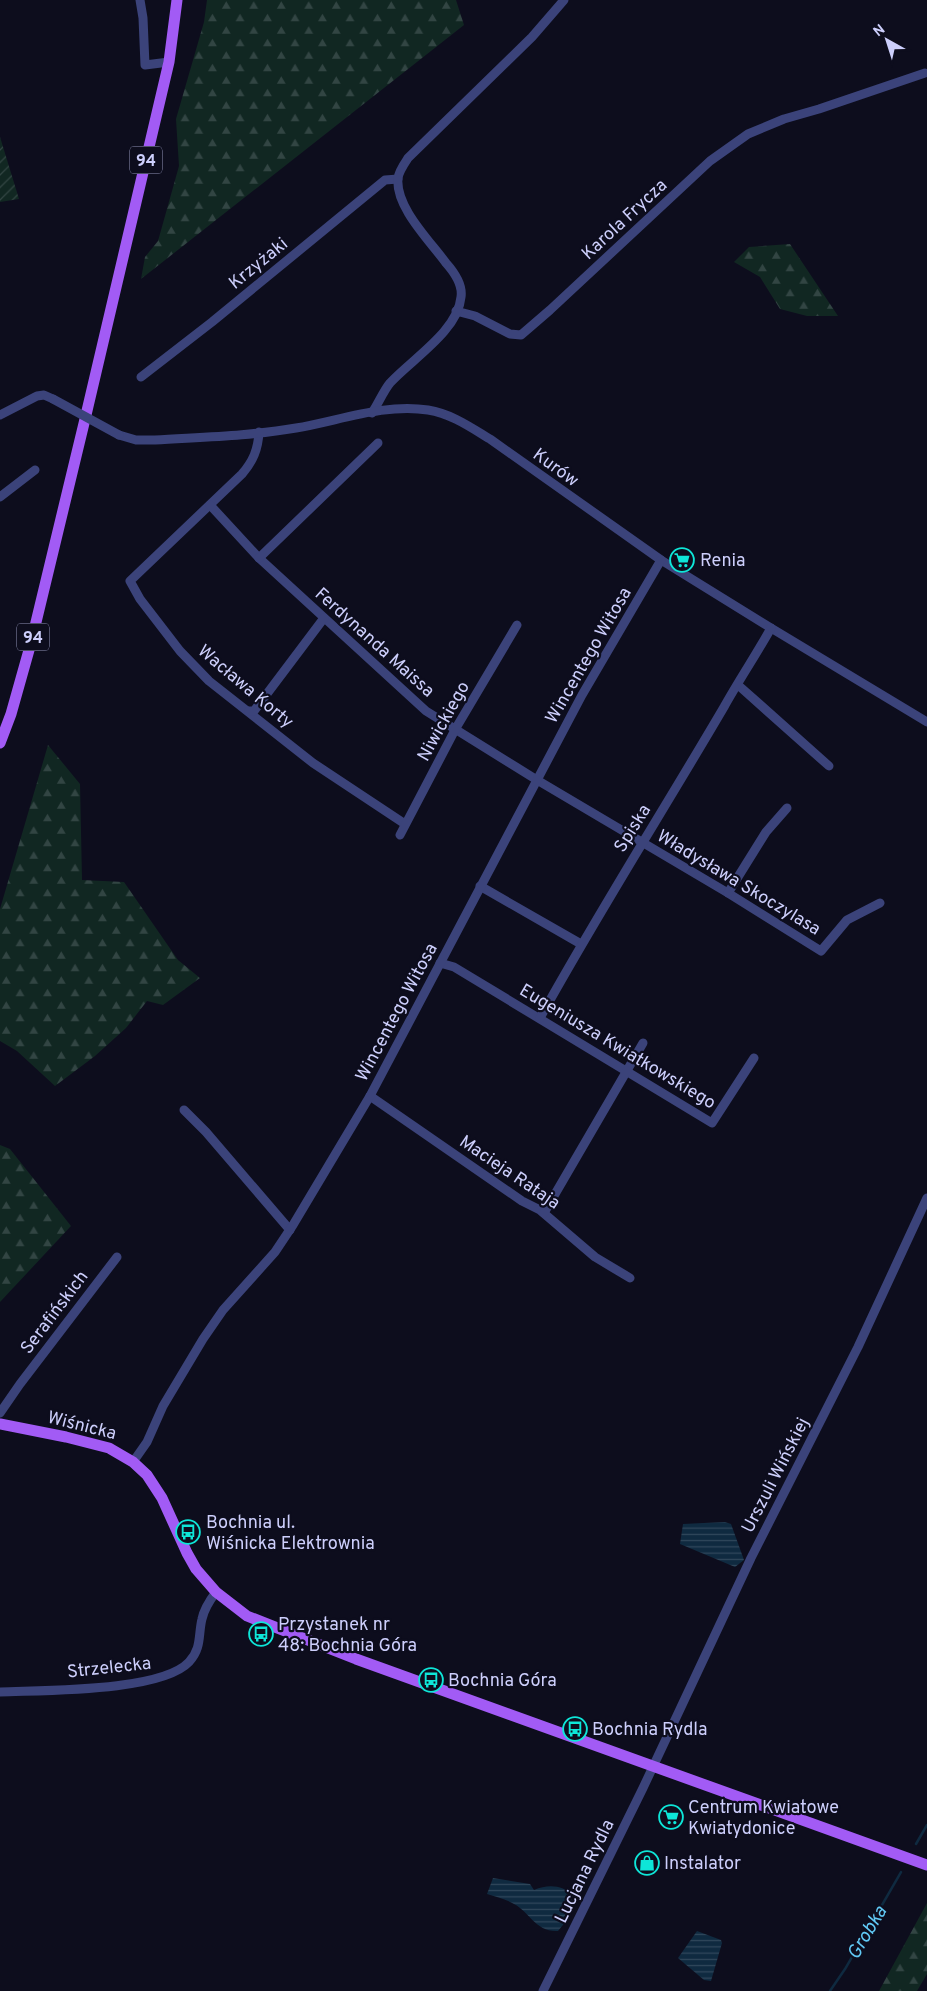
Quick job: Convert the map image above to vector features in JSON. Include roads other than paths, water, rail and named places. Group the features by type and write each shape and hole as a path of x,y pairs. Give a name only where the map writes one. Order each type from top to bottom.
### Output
{"main road":[{"name":"94","path":"0,743 11,714 32,643 169,62 178,0"},
{"name":"Wiśnicka","path":"0,1424 66,1437 108,1448 133,1462 147,1475 162,1498 196,1569 216,1592 247,1616 652,1766 927,1865"}],"street":[{"path":"140,0 143,18 145,65 169,62"},
{"path":"372,412 388,385 439,338 452,320 461,297 460,285 454,272 408,214 400,196 398,179 403,166 408,158 532,37 564,0"},
{"name":"Karola Frycza","path":"456,310 475,316 510,334 521,335 727,147 766,126 925,73"},
{"name":"Krzyżaki","path":"140,377 212,322 385,180 398,179"},
{"name":"Kurów","path":"0,415 37,396 44,396 119,435 136,440 155,440 295,428 390,410 428,410 445,414 462,421 490,439 661,560 927,722"},
{"path":"383,396 390,410"},
{"name":"Wacława Korty","path":"259,432 255,454 250,464 130,581 140,599 180,651 209,681 313,763 405,824"},
{"path":"259,558 378,443"},
{"path":"0,497 36,470"},
{"name":"Ferdynanda Maissa","path":"210,505 259,558 426,711 537,780"},
{"name":"Wincentego Witosa","path":"133,1462 147,1442 163,1406 203,1339 222,1310 275,1252 370,1096 582,695 661,560"},
{"path":"249,711 254,711 324,618"},
{"name":"Niwickiego","path":"400,835 456,728 516,625"},
{"name":"Spiska","path":"540,1018 581,944 771,628"},
{"path":"738,685 829,766"},
{"name":"Władysława Skoczylasa","path":"537,780 728,893 821,951 847,920 880,903"},
{"path":"728,893 766,832 787,808"},
{"path":"480,886 581,944"},
{"name":"Eugeniusza Kwiatkowskiego","path":"440,963 454,967 712,1123 754,1058"},
{"path":"544,1213 643,1043"},
{"name":"Macieja Rataja","path":"370,1096 522,1201 544,1213 595,1257 630,1278"},
{"path":"184,1110 206,1132 290,1230"},
{"name":"Urszuli Wińskiej","path":"652,1766 751,1558 858,1348 927,1198"},
{"name":"Serafińskich","path":"0,1413 117,1257"},
{"name":"Strzelecka","path":"0,1692 114,1686 145,1682 174,1673 189,1662 196,1653 200,1642 205,1609 216,1592"},
{"name":"Lucjana Rydla","path":"543,1991 652,1766"}],"water":[{"path":"725,1522 731,1524 744,1560 735,1567 680,1544 683,1524"},
{"path":"493,1878 530,1884 534,1890 550,1886 569,1892 574,1896 567,1920 558,1931 538,1925 520,1907 504,1899 487,1894"},
{"path":"697,1931 721,1940 722,1943 711,1981 704,1980 678,1958"}],"waterway":[{"name":"Grobka","path":"916,1844 927,1825"},
{"name":"Grobka","path":"830,1991 845,1969 901,1872"}],"place":[{"name":"Renia","path":"682,560"},
{"name":"Bochnia ul. Wiśnicka Elektrownia","path":"188,1532"},
{"name":"Przystanek nr 48: Bochnia Góra","path":"261,1634"},
{"name":"Bochnia Góra","path":"431,1680"},
{"name":"Bochnia Rydla","path":"575,1729"},
{"name":"Centrum Kwiatowe Kwiatydonice","path":"671,1817"},
{"name":"Instalator","path":"647,1863"}]}
